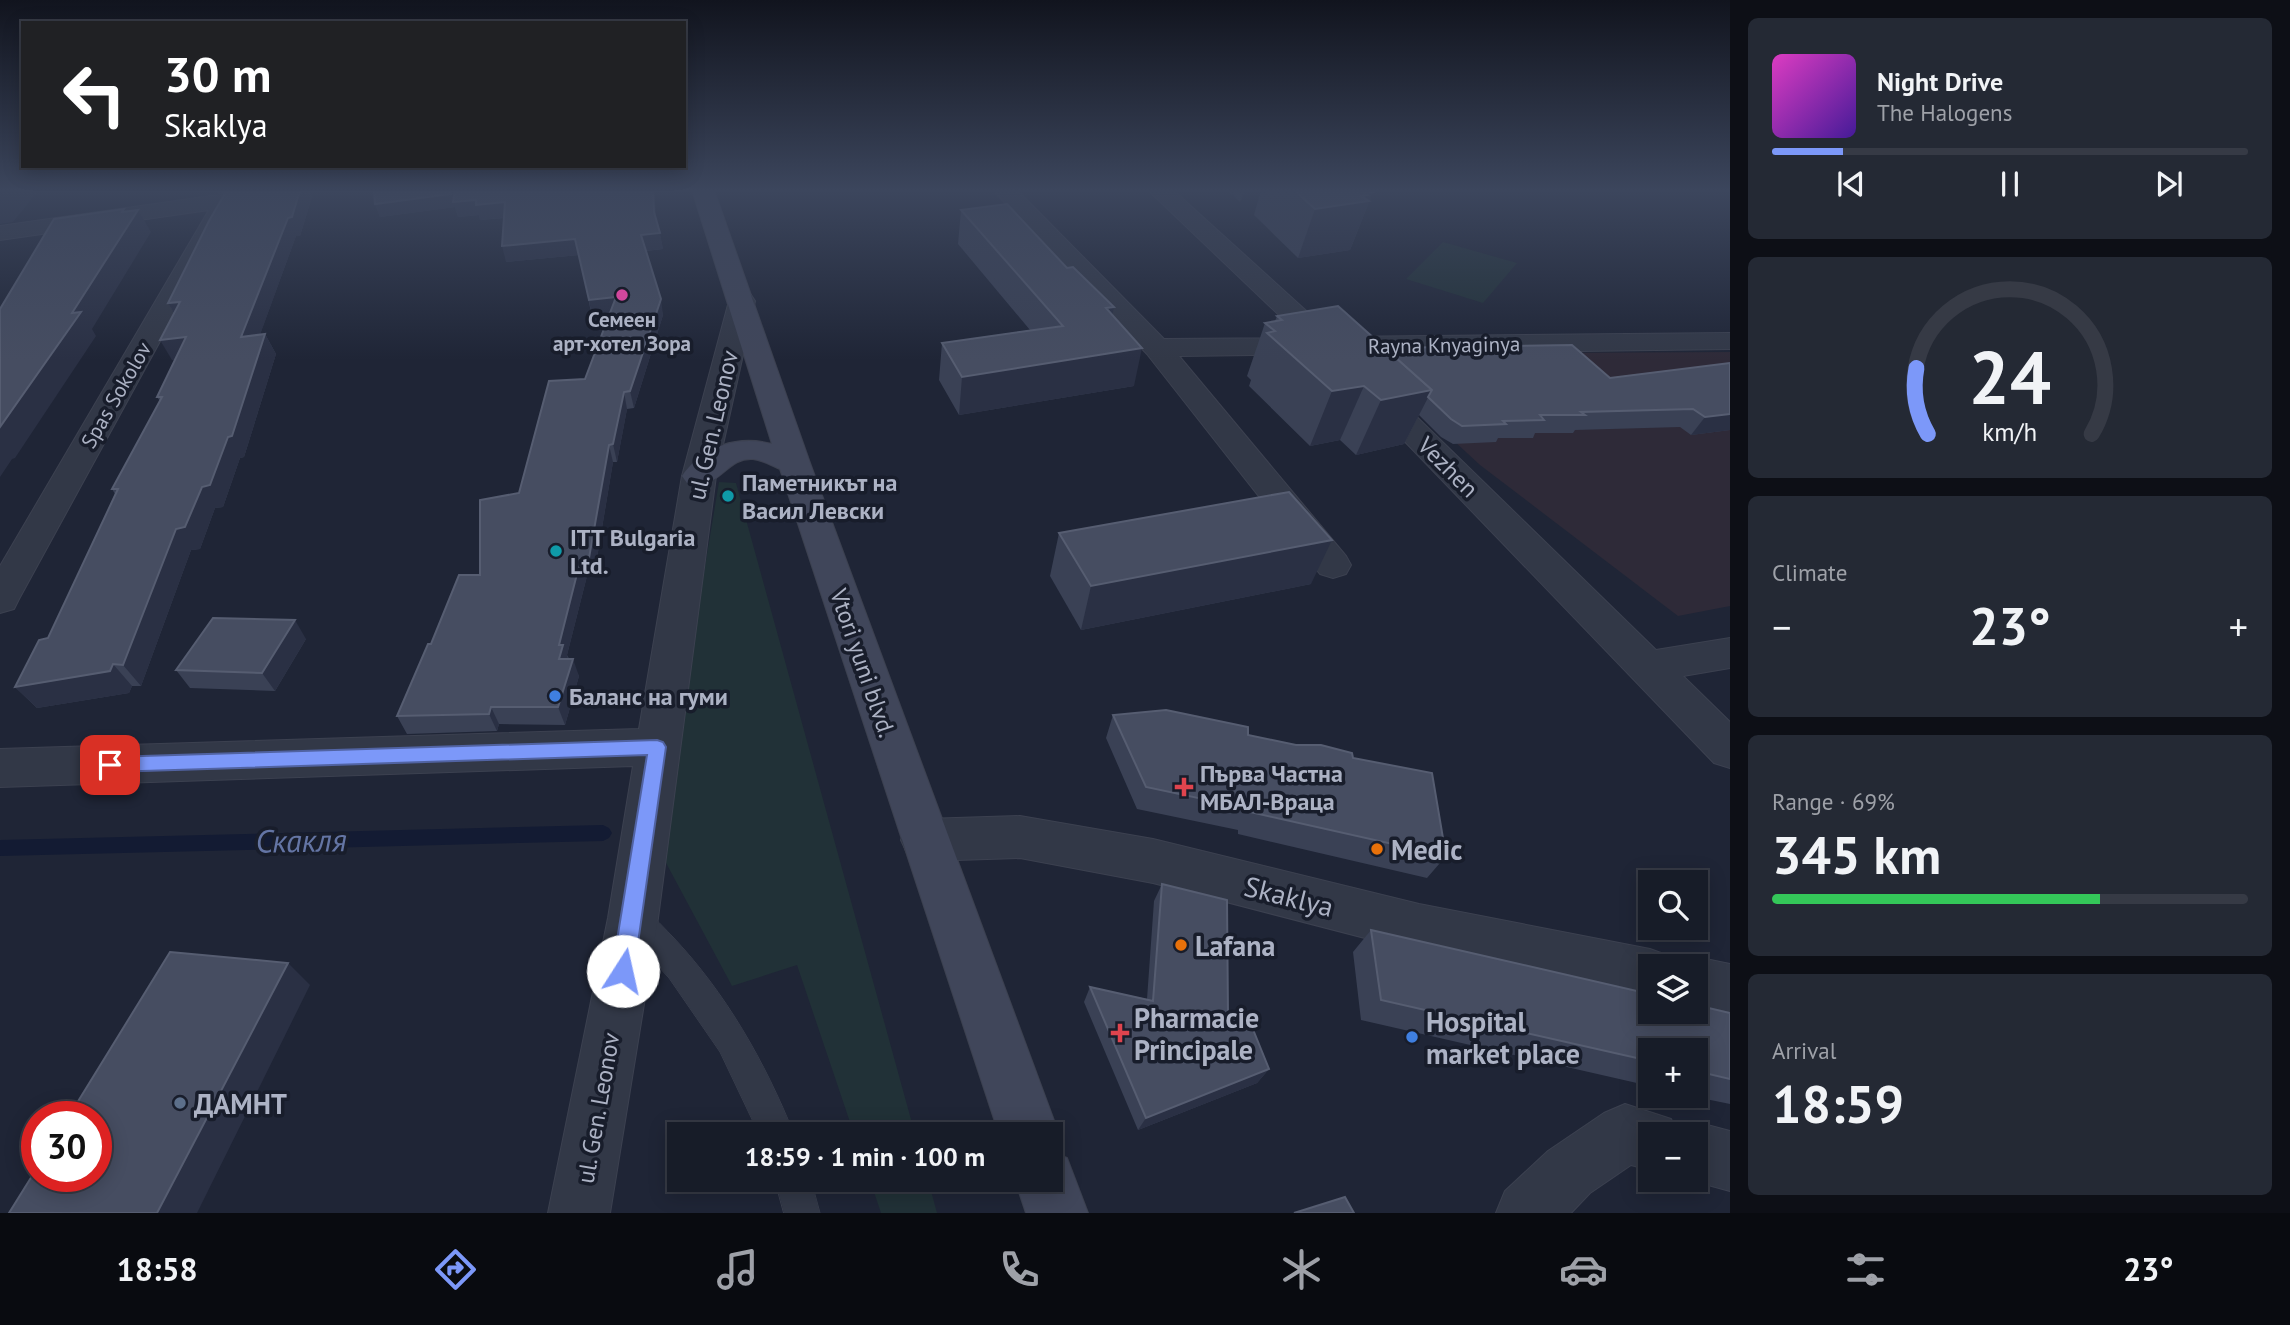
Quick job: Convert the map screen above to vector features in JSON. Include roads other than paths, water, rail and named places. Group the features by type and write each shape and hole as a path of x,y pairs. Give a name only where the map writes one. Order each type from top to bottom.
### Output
{"street":[{"name":"Spas Sokolov","path":"0,599 200,247"},
{"name":"Vtori yuni blvd.","path":"723,247 794,463 1025,1122"},
{"path":"1059,247 1157,348 1333,565"},
{"name":"Vezhen","path":"1221,247 1329,346 1730,750"},
{"name":"ul. Gen. Leonov","path":"579,1213 633,918 699,476 742,301"},
{"name":"Rayna Knyaginya","path":"1157,348 1730,341"},
{"path":"699,476 722,456 737,450 760,451 794,463"},
{"path":"1646,667 1730,653"},
{"path":"0,768 657,747"},
{"name":"Skaklya","path":"925,840 1020,837 1153,861 1419,928 1638,973"},
{"path":"1708,986 1730,991"},
{"path":"1527,1213 1569,1172 1625,1134 1638,1137"},
{"path":"1708,1155 1730,1161"},
{"path":"1049,1192 1057,1213"}],"lane":[{"path":"633,918 680,967 732,1040 771,1122"},
{"path":"796,1192 802,1213"}],"waterway":[{"name":"Скакля","path":"0,848 603,833"}],"place":[{"name":"Семеен арт-хотел Зора","path":"622,295"},
{"name":"Паметникът на Васил Левски","path":"728,496"},
{"name":"ITT Bulgaria Ltd.","path":"556,551"},
{"name":"Баланс на гуми","path":"555,696"},
{"name":"Първа Частна МБАЛ-Враца","path":"1184,787"},
{"name":"Medic","path":"1377,849"},
{"name":"Lafana","path":"1181,945"},
{"name":"Pharmacie Principale","path":"1120,1033"},
{"name":"Hospital market place","path":"1412,1037"},
{"name":"ДАМНТ","path":"180,1103"}]}
